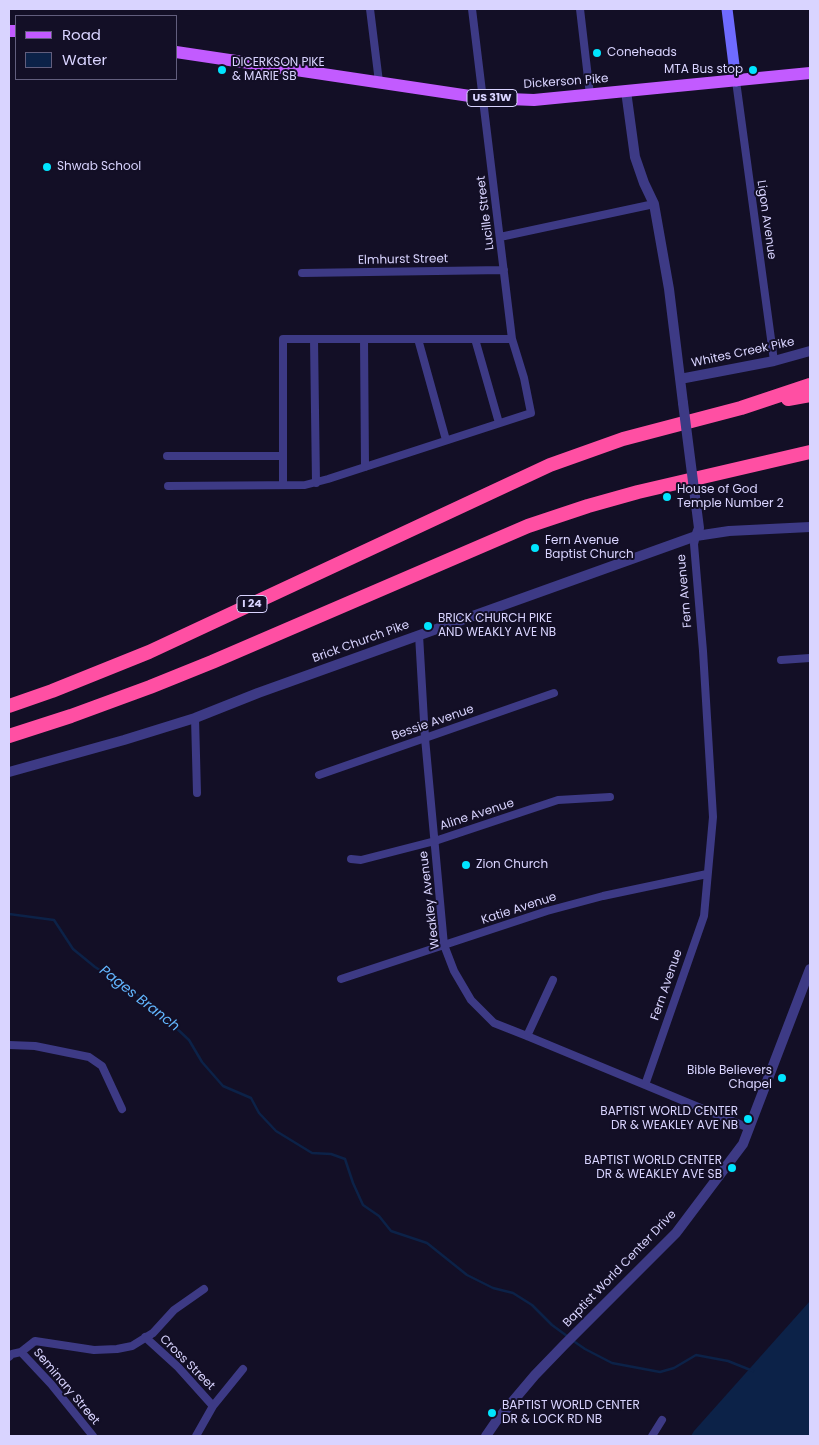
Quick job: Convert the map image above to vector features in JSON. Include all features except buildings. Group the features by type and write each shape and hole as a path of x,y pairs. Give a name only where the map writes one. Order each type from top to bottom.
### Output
{"highway":[{"name":"I 24","path":"9,706 149,652 550,465 623,439 740,408 810,385"},
{"path":"740,408 810,395"},
{"path":"9,736 71,716 204,666 528,526 638,492 810,452"}],"main road":[{"path":"727,9 736,81"},
{"name":"Dickerson Pike","path":"178,52 483,98 534,100 810,73"}],"street":[{"path":"370,9 379,82"},
{"name":"Lucille Street","path":"472,9 512,339 524,378 531,413 499,423"},
{"path":"580,9 590,95"},
{"name":"Ligon Avenue","path":"736,81 774,362"},
{"name":"Fern Avenue","path":"626,91 635,157 654,204 669,289 699,528 694,544 703,651 713,817 704,916 645,1085"},
{"path":"500,237 654,204"},
{"name":"Elmhurst Street","path":"302,273 504,270"},
{"path":"418,338 446,440"},
{"path":"283,485 283,339 512,339"},
{"path":"314,339 316,482"},
{"path":"364,339 365,467"},
{"path":"168,486 305,485 499,423 475,339"},
{"name":"Whites Creek Pike","path":"680,379 774,362 810,351"},
{"path":"167,456 283,456"},
{"name":"Brick Church Pike","path":"9,772 195,718 419,634 696,536 810,527"},
{"name":"Weakley Avenue","path":"419,634 425,738 444,945 454,971 471,1000 494,1023 749,1128"},
{"path":"781,660 810,658"},
{"name":"Bessie Avenue","path":"319,775 554,693"},
{"path":"195,718 197,793"},
{"name":"Aline Avenue","path":"351,859 361,860 435,841 558,800 610,797"},
{"name":"Katie Avenue","path":"342,979 547,911 594,898 707,874"},
{"name":"Baptist World Center Drive","path":"486,1436 497,1420 536,1375 676,1233 742,1144 810,969"},
{"path":"528,1036 553,980"},
{"path":"9,1045 35,1046 89,1057 102,1066 122,1109"},
{"path":"9,1357 12,1354 21,1352 35,1340 94,1350 132,1346 153,1333 174,1310 204,1289"},
{"name":"Cross Street","path":"145,1337 178,1366 213,1406"},
{"name":"Seminary Street","path":"21,1352 51,1384 93,1436"},
{"path":"196,1436 213,1406 243,1369"},
{"path":"652,1436 662,1420"}],"water":[{"path":"810,1301 810,1436 691,1436 694,1431"}],"waterway":[{"name":"Pages Branch","path":"9,914 54,920 73,949 95,967 130,989 157,1010 189,1040 202,1062 223,1086 251,1098 259,1113 276,1131 312,1153 331,1154 345,1159 363,1205 379,1216 391,1231 427,1243 467,1275 493,1288 513,1293 532,1305 552,1325 567,1336"},
{"name":"Pages Branch","path":"572,1340 612,1363 660,1372 674,1368 696,1355 728,1361 753,1371"}],"place":[{"name":"Coneheads","path":"597,53"},
{"name":"DICERKSON PIKE & MARIE SB","path":"222,70"},
{"name":"MTA Bus stop","path":"753,70"},
{"name":"Shwab School","path":"47,167"},
{"name":"House of God Temple Number 2","path":"667,497"},
{"name":"Fern Avenue Baptist Church","path":"535,548"},
{"name":"BRICK CHURCH PIKE AND WEAKLY AVE NB","path":"428,626"},
{"name":"Zion Church","path":"466,865"},
{"name":"Bible Believers Chapel","path":"782,1078"},
{"name":"BAPTIST WORLD CENTER DR & WEAKLEY AVE NB","path":"748,1119"},
{"name":"BAPTIST WORLD CENTER DR & WEAKLEY AVE SB","path":"732,1168"},
{"name":"BAPTIST WORLD CENTER DR & LOCK RD NB","path":"492,1413"}]}
